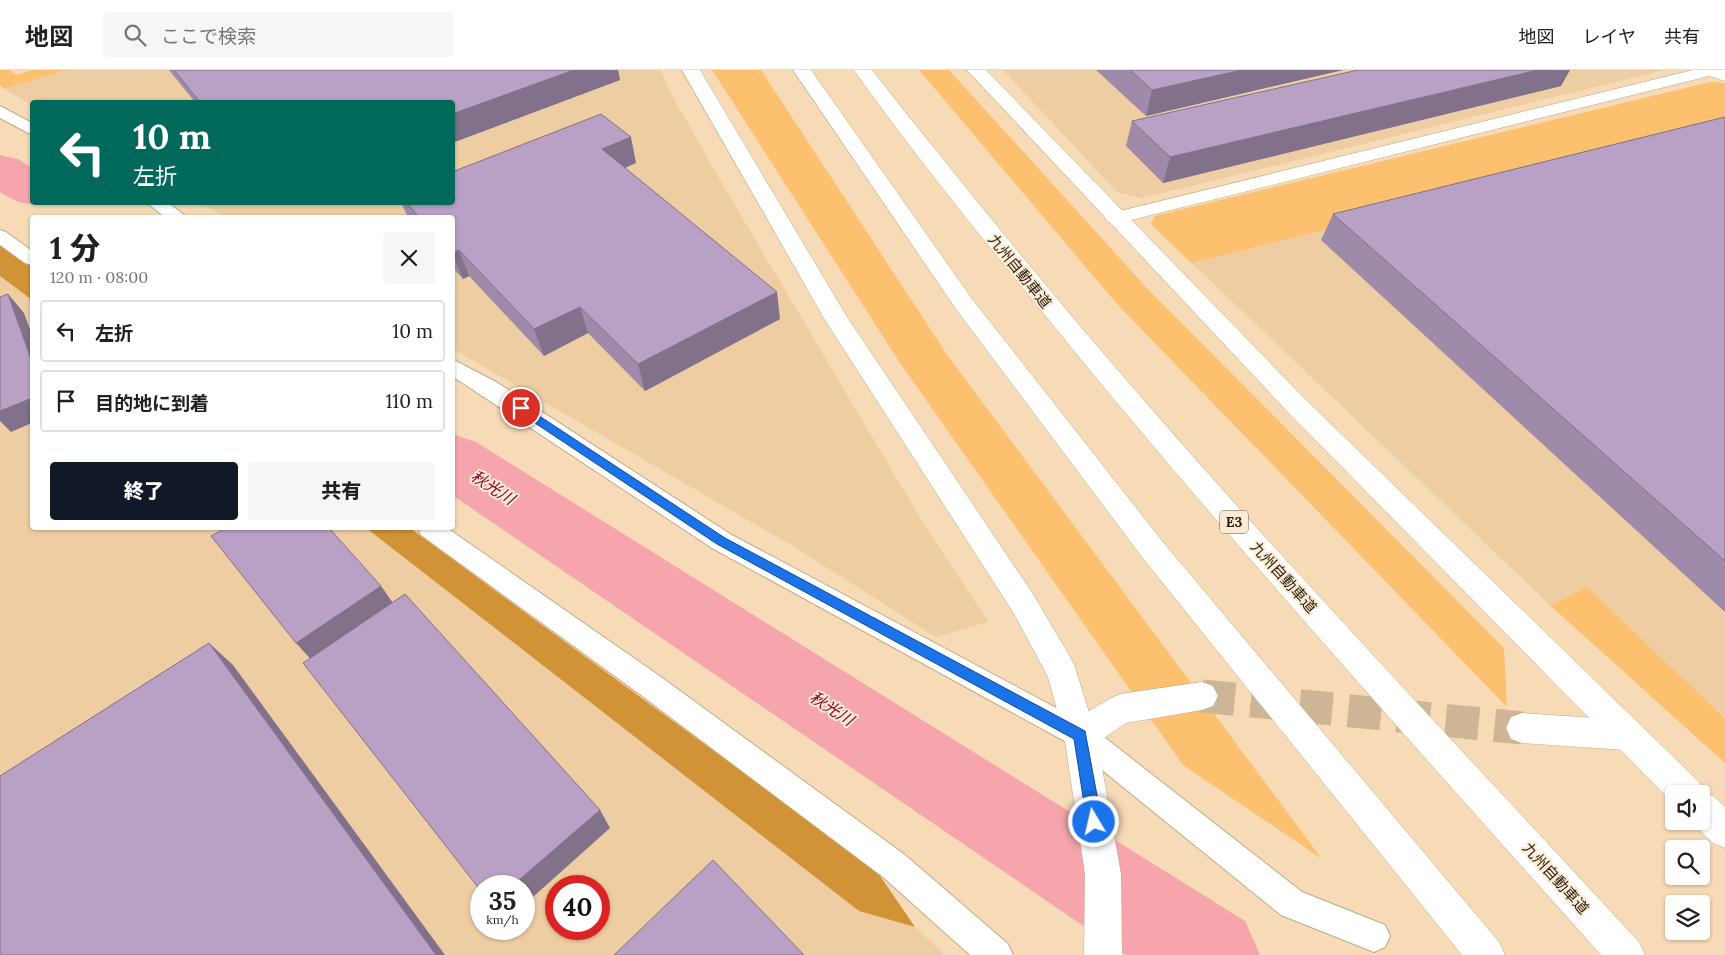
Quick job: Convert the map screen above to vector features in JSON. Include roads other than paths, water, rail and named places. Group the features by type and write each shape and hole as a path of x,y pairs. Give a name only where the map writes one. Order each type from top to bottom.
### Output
{"main road":[{"path":"690,70 837,320 1023,603 1062,674 1080,735 1103,874 1103,955"},
{"path":"802,70 964,304 1152,549 1486,955"},
{"name":"九州自動車道","path":"864,70 921,148 1024,276 1213,498 1626,955"},
{"path":"976,70 1115,218 1295,404 1677,785"},
{"path":"1115,218 1714,72"},
{"path":"1080,735 1120,709 1202,696"},
{"path":"1522,728 1626,735"},
{"path":"1710,817 1725,831"}],"lane":[{"path":"0,110 30,129"},
{"path":"159,205 175,215"},
{"path":"0,236 30,257"},
{"path":"455,368 488,387 721,541 1080,735 1292,904 1374,936"},
{"path":"433,530 651,686 894,866 977,940 997,955"}],"waterway":[{"name":"秋光川","path":"0,170 30,189"},
{"name":"秋光川","path":"455,462 1211,955"}],"tunnel":[{"path":"1202,696 1522,728"}]}
